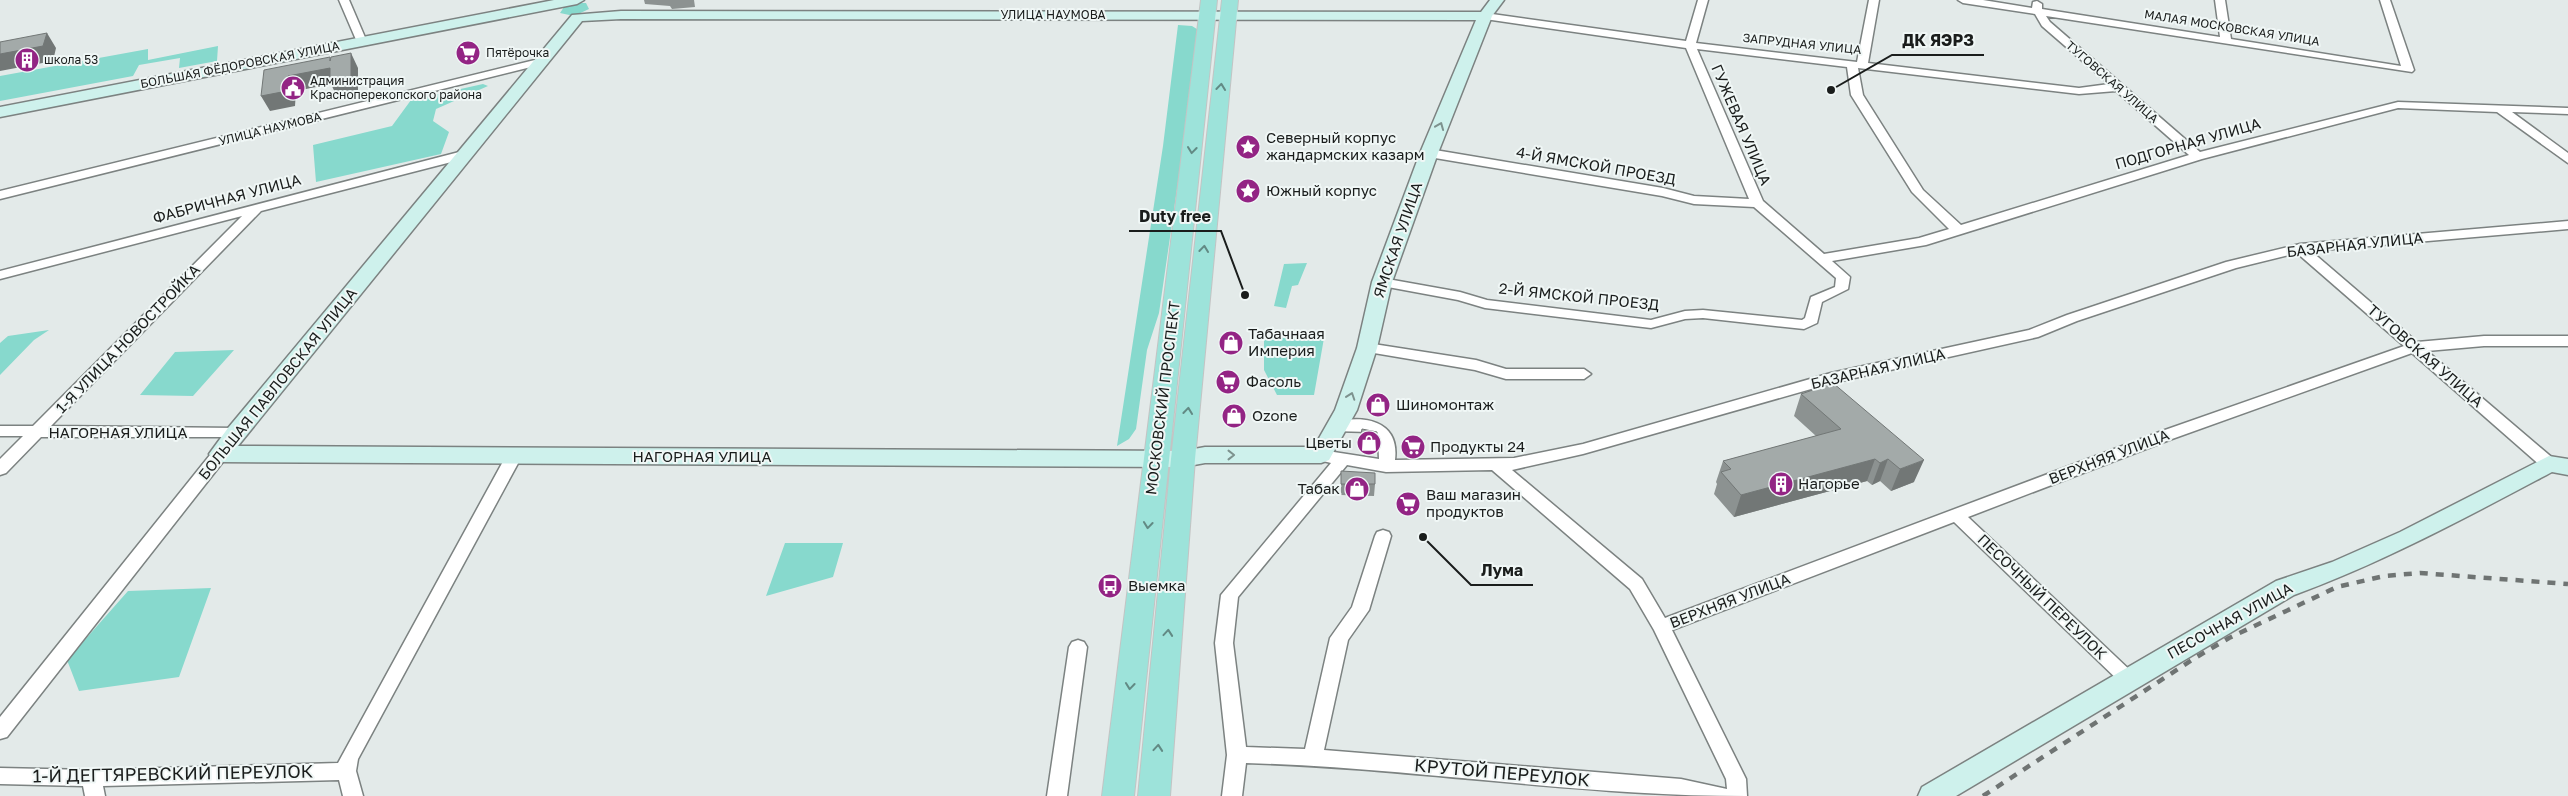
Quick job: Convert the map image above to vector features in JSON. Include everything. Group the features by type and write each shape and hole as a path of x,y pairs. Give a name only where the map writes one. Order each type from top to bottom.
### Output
{"main road":[{"name":"УЛИЦА НАУМОВА","path":"574,1 588,0 598,5 607,13 621,15"},
{"name":"ЯМСКАЯ УЛИЦА","path":"1321,455 1346,410 1367,348 1382,282 1429,153 1485,16 1497,0"},
{"name":"БОЛЬШАЯ ФЁДОРОВСКАЯ УЛИЦА","path":"0,112 574,1"},
{"path":"559,39 561,26 553,14 556,8 574,1"},
{"name":"БОЛЬШАЯ ПАВЛОВСКАЯ УЛИЦА","path":"220,454 539,62 579,18 598,5"},
{"name":"УЛИЦА НАУМОВА","path":"579,18 621,15 1209,7 1485,16"},
{"name":"МОСКОВСКИЙ ПРОСПЕКТ","path":"1118,796 1209,7"},
{"name":"МОСКОВСКИЙ ПРОСПЕКТ","path":"1154,796 1183,459 1230,7"},
{"name":"БОЛЬШАЯ ФЁДОРОВСКАЯ УЛИЦА","path":"480,19 514,16 579,18"},
{"name":"НАГОРНАЯ УЛИЦА","path":"220,454 1183,459"},
{"name":"БАЗАРНАЯ УЛИЦА","path":"1183,459 1205,455 1321,455"},
{"name":"ПЕСОЧНАЯ УЛИЦА","path":"1932,796 2285,588 2341,568 2408,538 2559,465"}],"street":[{"path":"344,0 362,42"},
{"path":"1690,45 1703,0"},
{"path":"1874,0 1857,64 1857,95 1918,192 1958,230"},
{"name":"МАЛАЯ МОСКОВСКАЯ УЛИЦА","path":"1963,0 2037,5 2226,42 2408,70 2384,0"},
{"path":"2220,0 2226,42"},
{"name":"ТУГОВСКАЯ УЛИЦА","path":"2037,5 2046,24 2198,156"},
{"name":"ЗАПРУДНАЯ УЛИЦА","path":"1485,16 1690,45 2079,91 2117,87"},
{"name":"ГУЖЕВАЯ УЛИЦА","path":"1690,45 1757,203 1843,277 1841,289 1816,300 1812,320 1804,325"},
{"name":"УЛИЦА НАУМОВА","path":"0,195 539,62"},
{"name":"ПОДГОРНАЯ УЛИЦА","path":"1823,258 1921,242 2198,156 2398,106 2502,111 2568,111"},
{"path":"2502,111 2568,159"},
{"name":"4-Й ЯМСКОЙ ПРОЕЗД","path":"1429,153 1663,192 1694,200 1757,203"},
{"name":"ФАБРИЧНАЯ УЛИЦА","path":"0,275 463,155"},
{"name":"1-Я УЛИЦА НОВОСТРОЙКА","path":"0,469 257,208"},
{"name":"БАЗАРНАЯ УЛИЦА","path":"1321,455 1386,466 1496,465 1583,449 1831,378 2033,334 2072,318 2231,265 2300,248 2568,225"},
{"name":"ТУГОВСКАЯ УЛИЦА","path":"2300,248 2415,348 2559,465"},
{"name":"2-Й ЯМСКОЙ ПРОЕЗД","path":"1382,282 1460,296 1484,304 1651,324 1703,314 1804,325"},
{"name":"ВЕРХНЯЯ УЛИЦА","path":"1661,627 2167,435 2415,348 2484,341 2568,341"},
{"path":"1367,348 1476,365 1506,374 1584,374"},
{"path":"1336,426 1376,427 1383,432 1389,444 1386,466"},
{"name":"НАГОРНАЯ УЛИЦА","path":"0,431 37,433 236,432"},
{"name":"БОЛЬШАЯ ПАВЛОВСКАЯ УЛИЦА","path":"0,732 220,454"},
{"path":"1232,796 1237,755 1224,644 1230,595 1342,461 1321,455"},
{"path":"353,796 346,771 348,758 514,456"},
{"path":"1496,465 1636,584 1661,627 1736,779 1737,796"},
{"name":"ПЕСОЧНЫЙ ПЕРЕУЛОК","path":"1956,515 2128,679"},
{"path":"1313,757 1330,687 1339,638 1360,610 1383,536"},
{"path":"1057,796 1078,647"},
{"name":"КРУТОЙ ПЕРЕУЛОК","path":"1237,755 1313,757 1681,788 1720,796"},
{"name":"1-Й ДЕГТЯРЕВСКИЙ ПЕРЕУЛОК","path":"0,776 93,787 346,771"}],"green space":[{"path":"586,3 589,9 574,16 560,13 564,7"},
{"path":"1178,25 1192,26 1200,31 1159,313 1147,350 1136,429 1129,439 1117,446 1163,146"},
{"path":"218,46 217,61 179,68 180,58 139,65 133,76 0,101 0,76 148,49 148,60"},
{"path":"483,84 488,86 436,109 433,121 449,132 441,154 316,182 313,145 392,126 411,100"},
{"path":"1307,263 1298,285 1292,286 1286,308 1274,306 1284,264"},
{"path":"49,330 34,340 0,375 0,343 8,336"},
{"path":"1264,336 1324,338 1314,395 1277,395 1264,370"},
{"path":"234,350 193,396 140,395 175,352"},
{"path":"785,543 843,543 833,577 766,596"},
{"path":"211,588 179,677 79,691 67,660 128,591"}],"building":[{"path":"47,33 43,46 0,54 0,42"},
{"path":"351,53 351,78 330,82 330,68 288,76 287,91 261,96 264,70 330,57 330,61 331,57"},
{"path":"1833,383 1924,460 1900,469 1888,459 1880,463 1875,459 1741,495 1721,472 1731,469 1723,461 1841,429 1801,394"},
{"path":"1362,429 1377,432 1377,445 1359,443"},
{"path":"1341,471 1375,473 1375,484 1341,484"}],"railway":[{"path":"1983,796 2195,658 2229,638 2337,587 2384,576 2420,573 2568,584"}],"place":[{"name":"Пятёрочка","path":"468,53"},
{"name":"школа 53","path":"27,60"},
{"name":"Администрация Красноперекопского района","path":"293,88"},
{"name":"ДК ЯЭРЗ","path":"1831,90"},
{"name":"Северный корпус жандармских казарм","path":"1248,147"},
{"name":"Южный корпус","path":"1248,191"},
{"name":"Duty free","path":"1245,295"},
{"name":"Табачнаая Империя","path":"1231,343"},
{"name":"Фасоль","path":"1228,382"},
{"name":"Шиномонтаж","path":"1378,405"},
{"name":"Ozone","path":"1234,416"},
{"name":"Цветы","path":"1369,443"},
{"name":"Продукты 24","path":"1413,447"},
{"name":"Нагорье","path":"1781,484"},
{"name":"Табак","path":"1357,489"},
{"name":"Ваш магазин продуктов","path":"1408,504"},
{"name":"Лума","path":"1423,537"},
{"name":"Выемка","path":"1110,586"}]}
